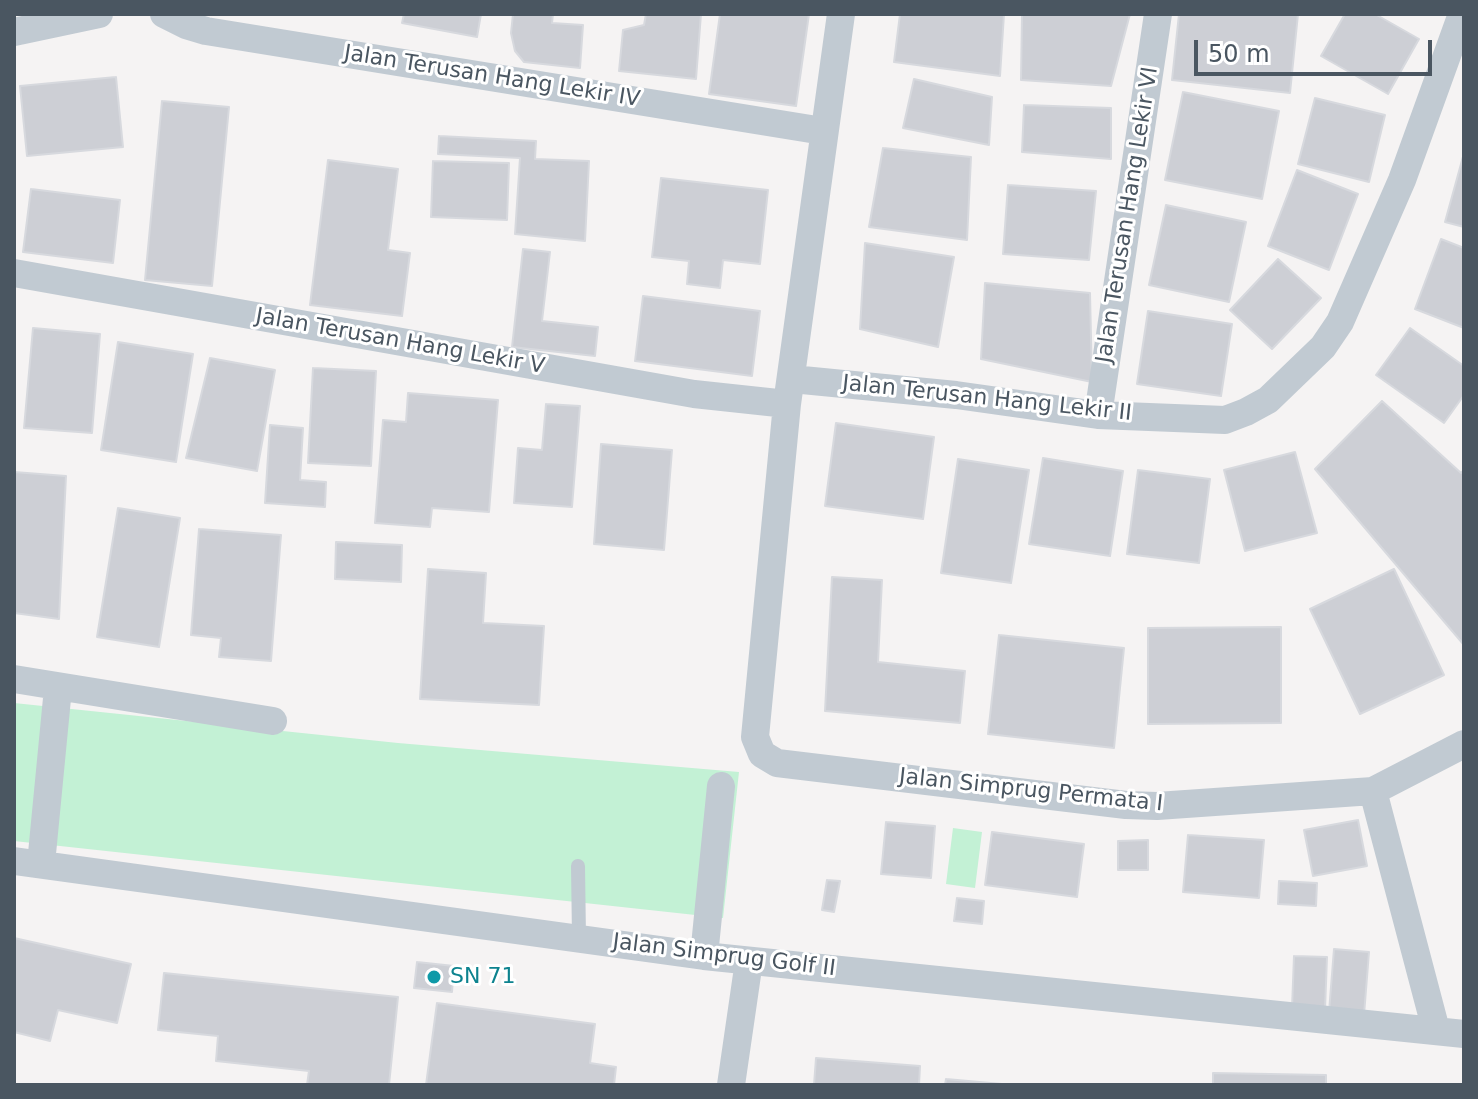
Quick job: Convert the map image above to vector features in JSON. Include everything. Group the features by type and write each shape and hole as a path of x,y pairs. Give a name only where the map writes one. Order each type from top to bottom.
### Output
{"street":[{"path":"14,32 99,14"},
{"name":"Jalan Terusan Hang Lekir IV","path":"164,14 206,31 823,131"},
{"path":"790,391 841,14"},
{"name":"Jalan Terusan Hang Lekir VI","path":"1098,415 1158,14"},
{"name":"Jalan Terusan Hang Lekir II","path":"790,391 941,393 1098,415 1225,420 1268,400 1323,347 1340,322 1402,180 1462,14"},
{"name":"Jalan Terusan Hang Lekir V","path":"14,273 694,394 790,391"},
{"name":"Jalan Simprug Permata I","path":"790,391 755,737 762,754 777,763 1126,805 1157,806 1373,791 1464,744"},
{"path":"14,679 273,721"},
{"path":"27,863 58,688"},
{"path":"704,956 721,786"},
{"path":"1373,791 1436,1030"},
{"name":"Jalan Simprug Golf II","path":"27,863 704,956 1464,1034"},
{"path":"731,1085 749,961"}],"lane":[{"path":"578,866 579,938"}],"green space":[{"path":"14,703 398,743 739,772 723,918 14,841"},
{"path":"953,828 982,832 975,888 946,884"}],"building":[{"path":"404,14 481,14 477,37 402,23"},
{"path":"513,14 553,14 552,23 583,25 580,68 524,62 515,51 511,33"},
{"path":"646,14 701,14 696,79 619,71 623,30 644,25"},
{"path":"720,14 809,14 796,106 709,94"},
{"path":"900,14 1004,14 1000,76 894,62"},
{"path":"1022,14 1130,14 1111,86 1021,80"},
{"path":"1179,14 1298,14 1290,93 1172,80"},
{"path":"1345,14 1375,14 1419,39 1388,94 1321,56"},
{"path":"116,77 123,147 27,156 20,86"},
{"path":"914,79 992,97 989,145 903,128"},
{"path":"1183,92 1279,111 1262,199 1165,180"},
{"path":"1315,98 1385,115 1369,182 1298,164"},
{"path":"162,101 229,107 212,286 145,280"},
{"path":"1024,105 1111,108 1111,159 1022,152"},
{"path":"439,136 536,141 535,159 589,161 585,241 515,234 520,158 438,154"},
{"path":"883,148 971,157 967,240 869,227"},
{"path":"1464,153 1464,227 1445,222"},
{"path":"328,160 398,169 388,250 410,253 402,316 310,305"},
{"path":"433,161 509,163 507,220 431,217"},
{"path":"1297,170 1358,194 1329,270 1268,246"},
{"path":"661,178 768,190 760,264 723,260 720,288 687,284 689,261 652,257"},
{"path":"1008,185 1096,191 1089,260 1003,254"},
{"path":"31,189 120,200 113,263 23,252"},
{"path":"1166,205 1246,222 1229,302 1149,285"},
{"path":"1441,239 1464,248 1464,328 1415,309"},
{"path":"865,243 954,257 938,347 860,329"},
{"path":"523,249 550,252 542,321 598,327 595,356 512,347"},
{"path":"1278,259 1321,298 1272,349 1230,310"},
{"path":"985,283 1090,293 1092,382 981,359"},
{"path":"643,296 760,311 752,376 635,361"},
{"path":"1148,311 1232,324 1221,396 1137,384"},
{"path":"33,328 100,334 92,433 24,428"},
{"path":"1410,328 1464,366 1464,395 1444,423 1376,375"},
{"path":"118,342 193,354 176,462 101,450"},
{"path":"210,358 275,370 257,471 186,458"},
{"path":"313,368 376,371 371,466 308,463"},
{"path":"408,393 498,400 489,512 432,508 430,527 375,523 383,420 406,422"},
{"path":"1382,401 1461,473 1464,470 1464,645 1315,469"},
{"path":"546,404 580,406 572,507 514,503 518,448 542,450"},
{"path":"836,423 934,437 923,519 825,506"},
{"path":"270,425 303,428 300,480 326,482 325,507 265,503"},
{"path":"601,444 672,450 664,550 594,544"},
{"path":"1295,452 1317,533 1245,551 1224,470"},
{"path":"1043,458 1123,471 1110,556 1029,544"},
{"path":"958,459 1029,470 1011,583 941,573"},
{"path":"1138,470 1210,479 1199,563 1127,554"},
{"path":"14,472 66,476 59,619 14,613"},
{"path":"118,508 180,518 159,647 97,637"},
{"path":"199,529 281,535 271,661 219,657 221,638 191,635"},
{"path":"336,542 402,545 401,582 335,579"},
{"path":"428,569 486,573 483,623 544,626 539,705 420,699"},
{"path":"1394,569 1444,675 1360,714 1310,609"},
{"path":"832,577 882,580 878,662 965,671 960,723 825,711"},
{"path":"1281,627 1281,723 1148,724 1148,628"},
{"path":"999,635 1124,648 1114,748 988,734"},
{"path":"1358,820 1367,866 1313,876 1304,830"},
{"path":"886,822 935,826 931,878 881,874"},
{"path":"992,832 1084,844 1077,897 985,885"},
{"path":"1188,835 1264,840 1259,898 1183,892"},
{"path":"1148,840 1148,870 1118,870 1118,841"},
{"path":"827,880 840,881 834,912 822,910"},
{"path":"1279,881 1317,883 1316,906 1278,904"},
{"path":"957,898 984,901 982,924 954,921"},
{"path":"14,938 131,964 117,1023 58,1010 50,1041 14,1032"},
{"path":"1334,949 1369,952 1364,1015 1329,1012"},
{"path":"1294,956 1327,957 1325,1010 1292,1008"},
{"name":"SN 71","path":"417,962 454,966 452,992 414,988"},
{"path":"164,973 398,997 389,1085 307,1085 309,1071 216,1061 218,1036 158,1030"},
{"path":"437,1003 595,1024 590,1063 616,1067 614,1085 426,1085"},
{"path":"816,1058 920,1066 919,1085 814,1085"},
{"path":"1213,1073 1326,1075 1326,1085 1213,1085"},
{"path":"946,1079 1013,1085 945,1085"}],"place":[{"name":"SN 71","path":"434,977"}]}
